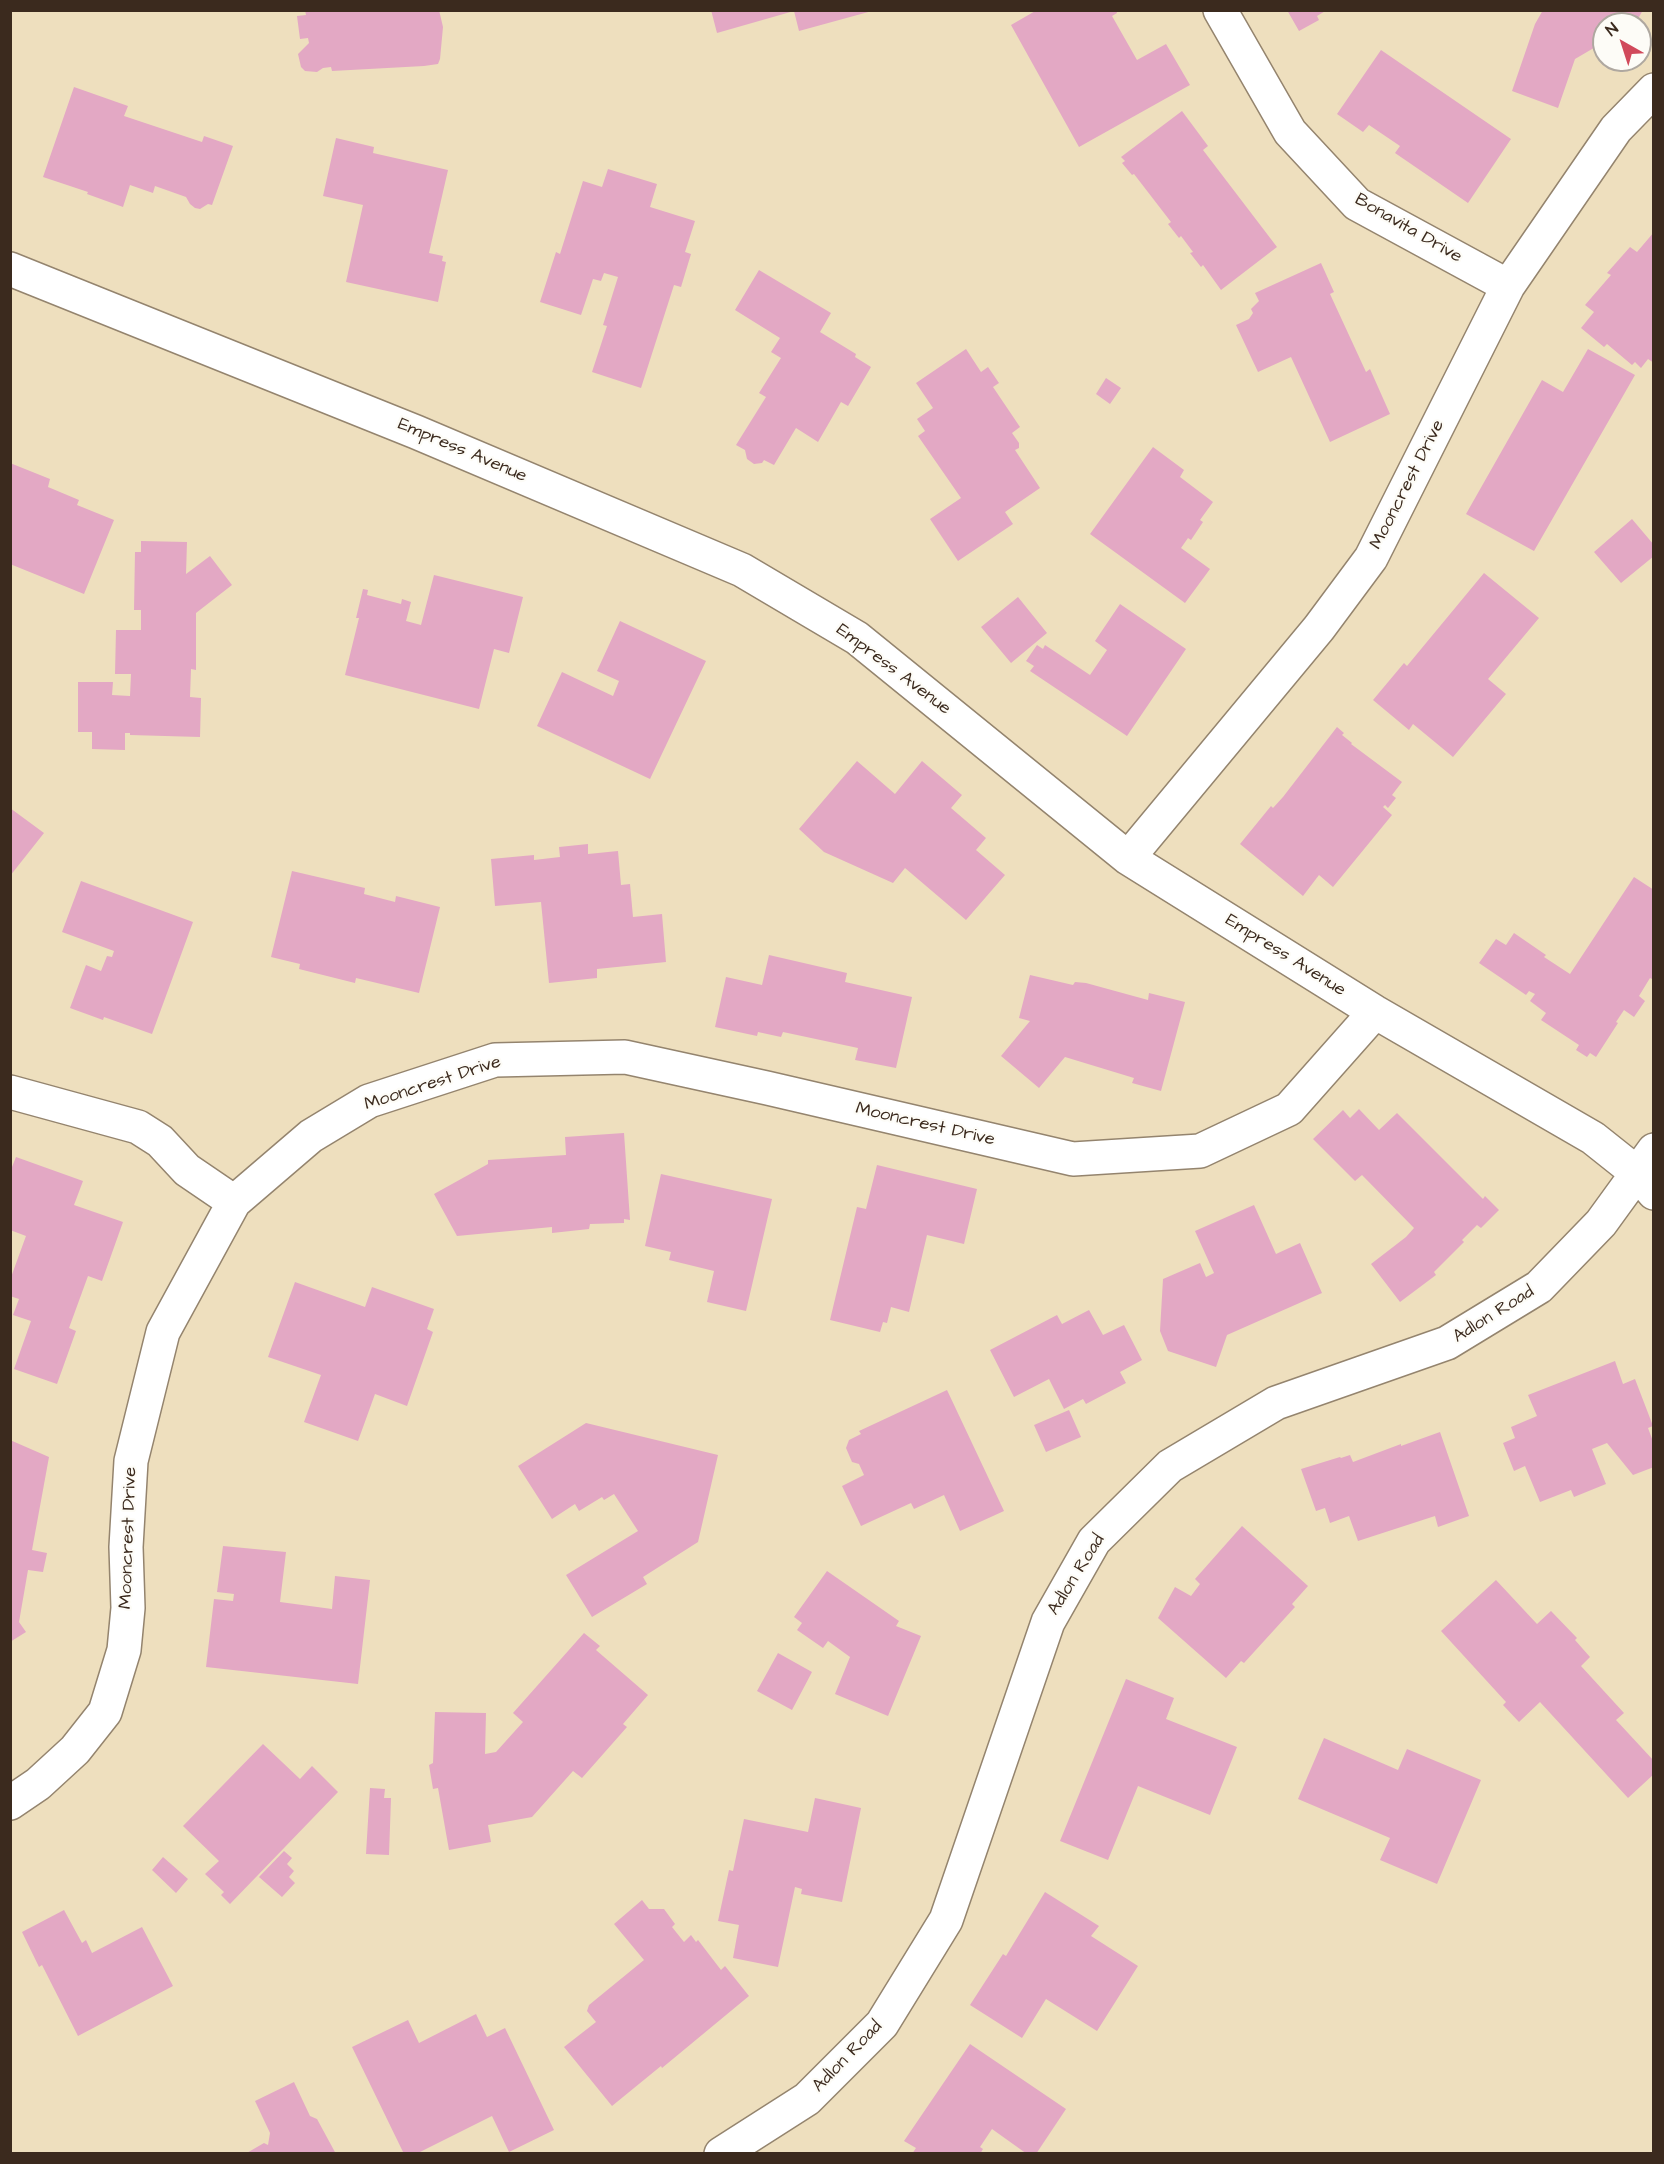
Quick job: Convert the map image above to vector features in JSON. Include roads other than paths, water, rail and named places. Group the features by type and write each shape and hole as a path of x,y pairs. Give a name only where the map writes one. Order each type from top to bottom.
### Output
{"street":[{"name":"Bonavita Drive","path":"1220,10 1290,132 1357,204 1508,286"},
{"name":"Mooncrest Drive","path":"1128,858 1319,628 1371,558 1508,286 1616,129 1653,90"},
{"name":"Empress Avenue","path":"10,269 416,432 742,570 857,638 1128,858 1375,1012 1648,1172"},
{"name":"Mooncrest Drive","path":"10,1803 38,1784 75,1750 105,1712 124,1650 128,1608 126,1548 131,1461 163,1332 234,1202 311,1136 369,1101 495,1060 625,1057 1073,1159 1200,1151 1289,1109 1375,1012"},
{"path":"10,1092 138,1127 159,1141 188,1170 234,1202"},
{"name":"Adlon Road","path":"721,2154 807,2099 882,2024 940,1930 946,1920 1048,1622 1094,1541 1170,1466 1276,1403 1448,1343 1539,1287 1648,1172"}]}
